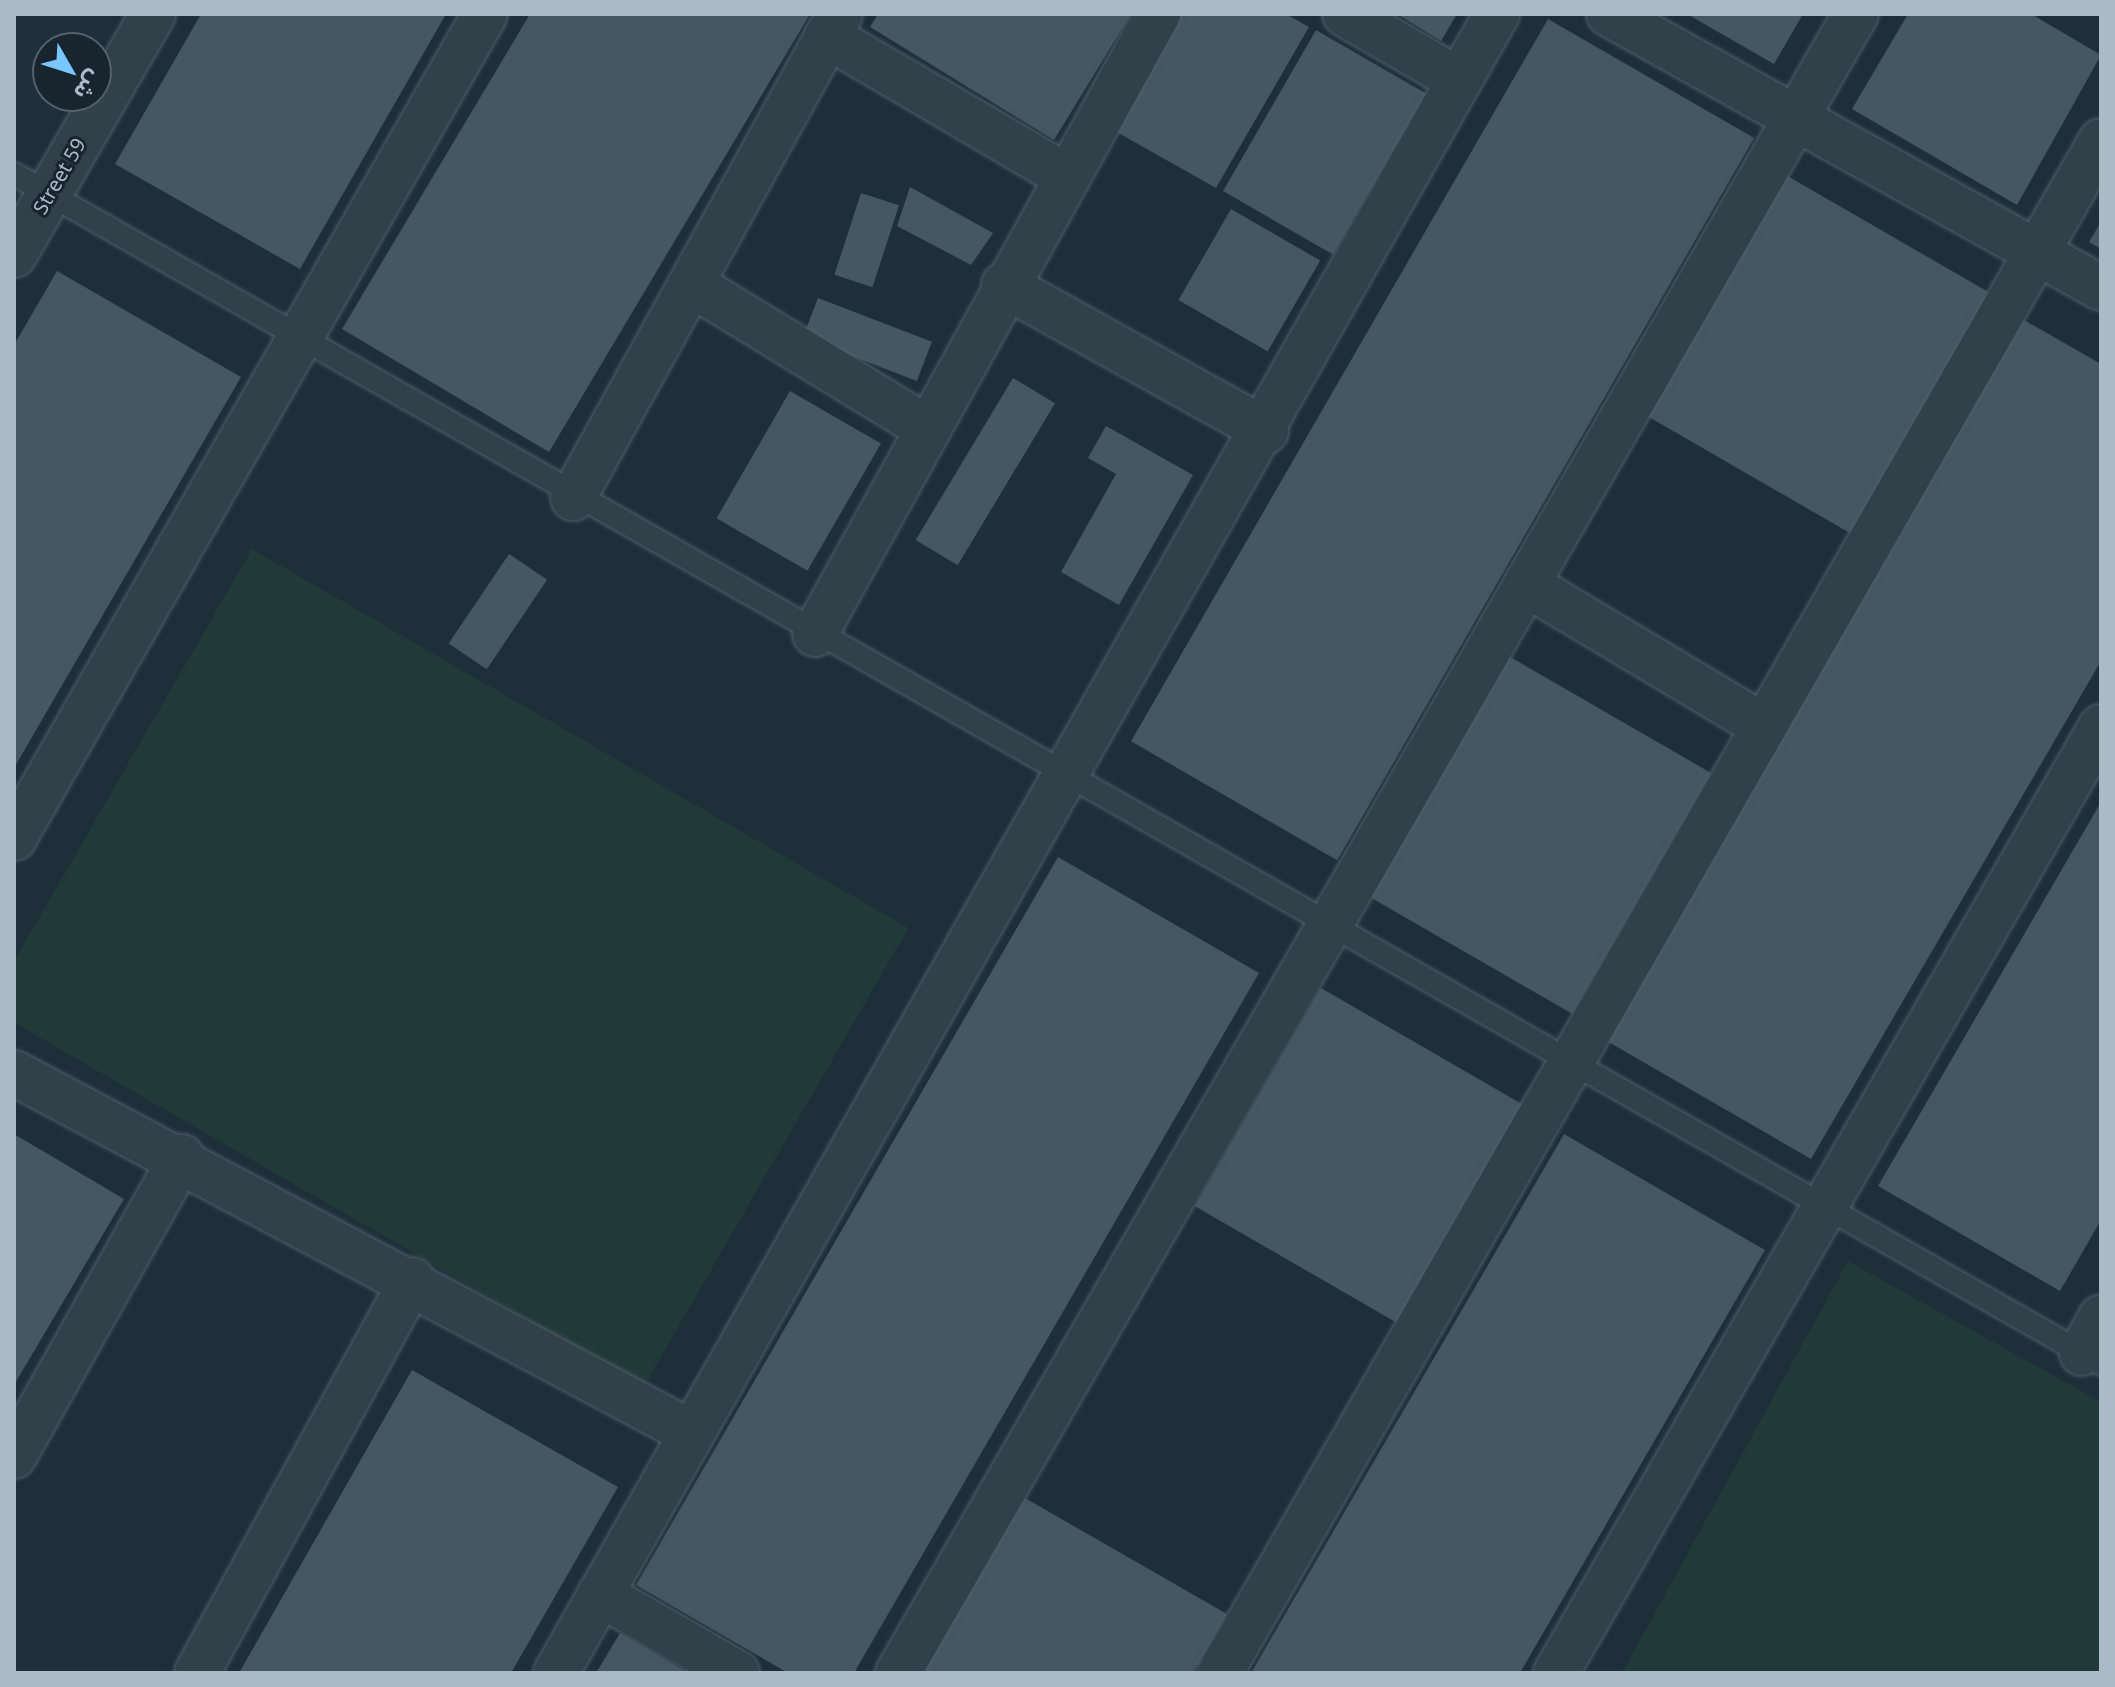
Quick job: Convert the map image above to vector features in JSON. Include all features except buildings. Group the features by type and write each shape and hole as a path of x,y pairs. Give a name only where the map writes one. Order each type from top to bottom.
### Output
{"street":[{"name":"Street 59","path":"14,255 31,184 153,14"},
{"path":"14,838 485,14"},
{"path":"815,634 1004,285 1158,14"},
{"path":"1345,14 1459,80"},
{"path":"556,1673 688,1431 1266,431 1497,14"},
{"path":"1609,14 1793,122 2101,288"},
{"path":"898,1673 1856,14"},
{"path":"573,498 833,25 1066,176"},
{"path":"1220,1673 2101,141"},
{"path":"691,284 927,428"},
{"path":"1004,285 1266,431"},
{"path":"1526,584 1763,726"},
{"path":"1556,1673 1827,1211 2101,727"},
{"path":"14,1073 182,1157 688,1431"},
{"path":"14,1456 182,1157"},
{"path":"197,1673 412,1280"},
{"path":"600,1594 737,1673"}],"lane":[{"path":"31,184 573,498 1827,1211 2095,1345"}],"green space":[{"path":"252,549 908,928 644,1386 14,1022 14,961"},
{"path":"1848,1261 2101,1402 2101,1673 1622,1673"}]}
